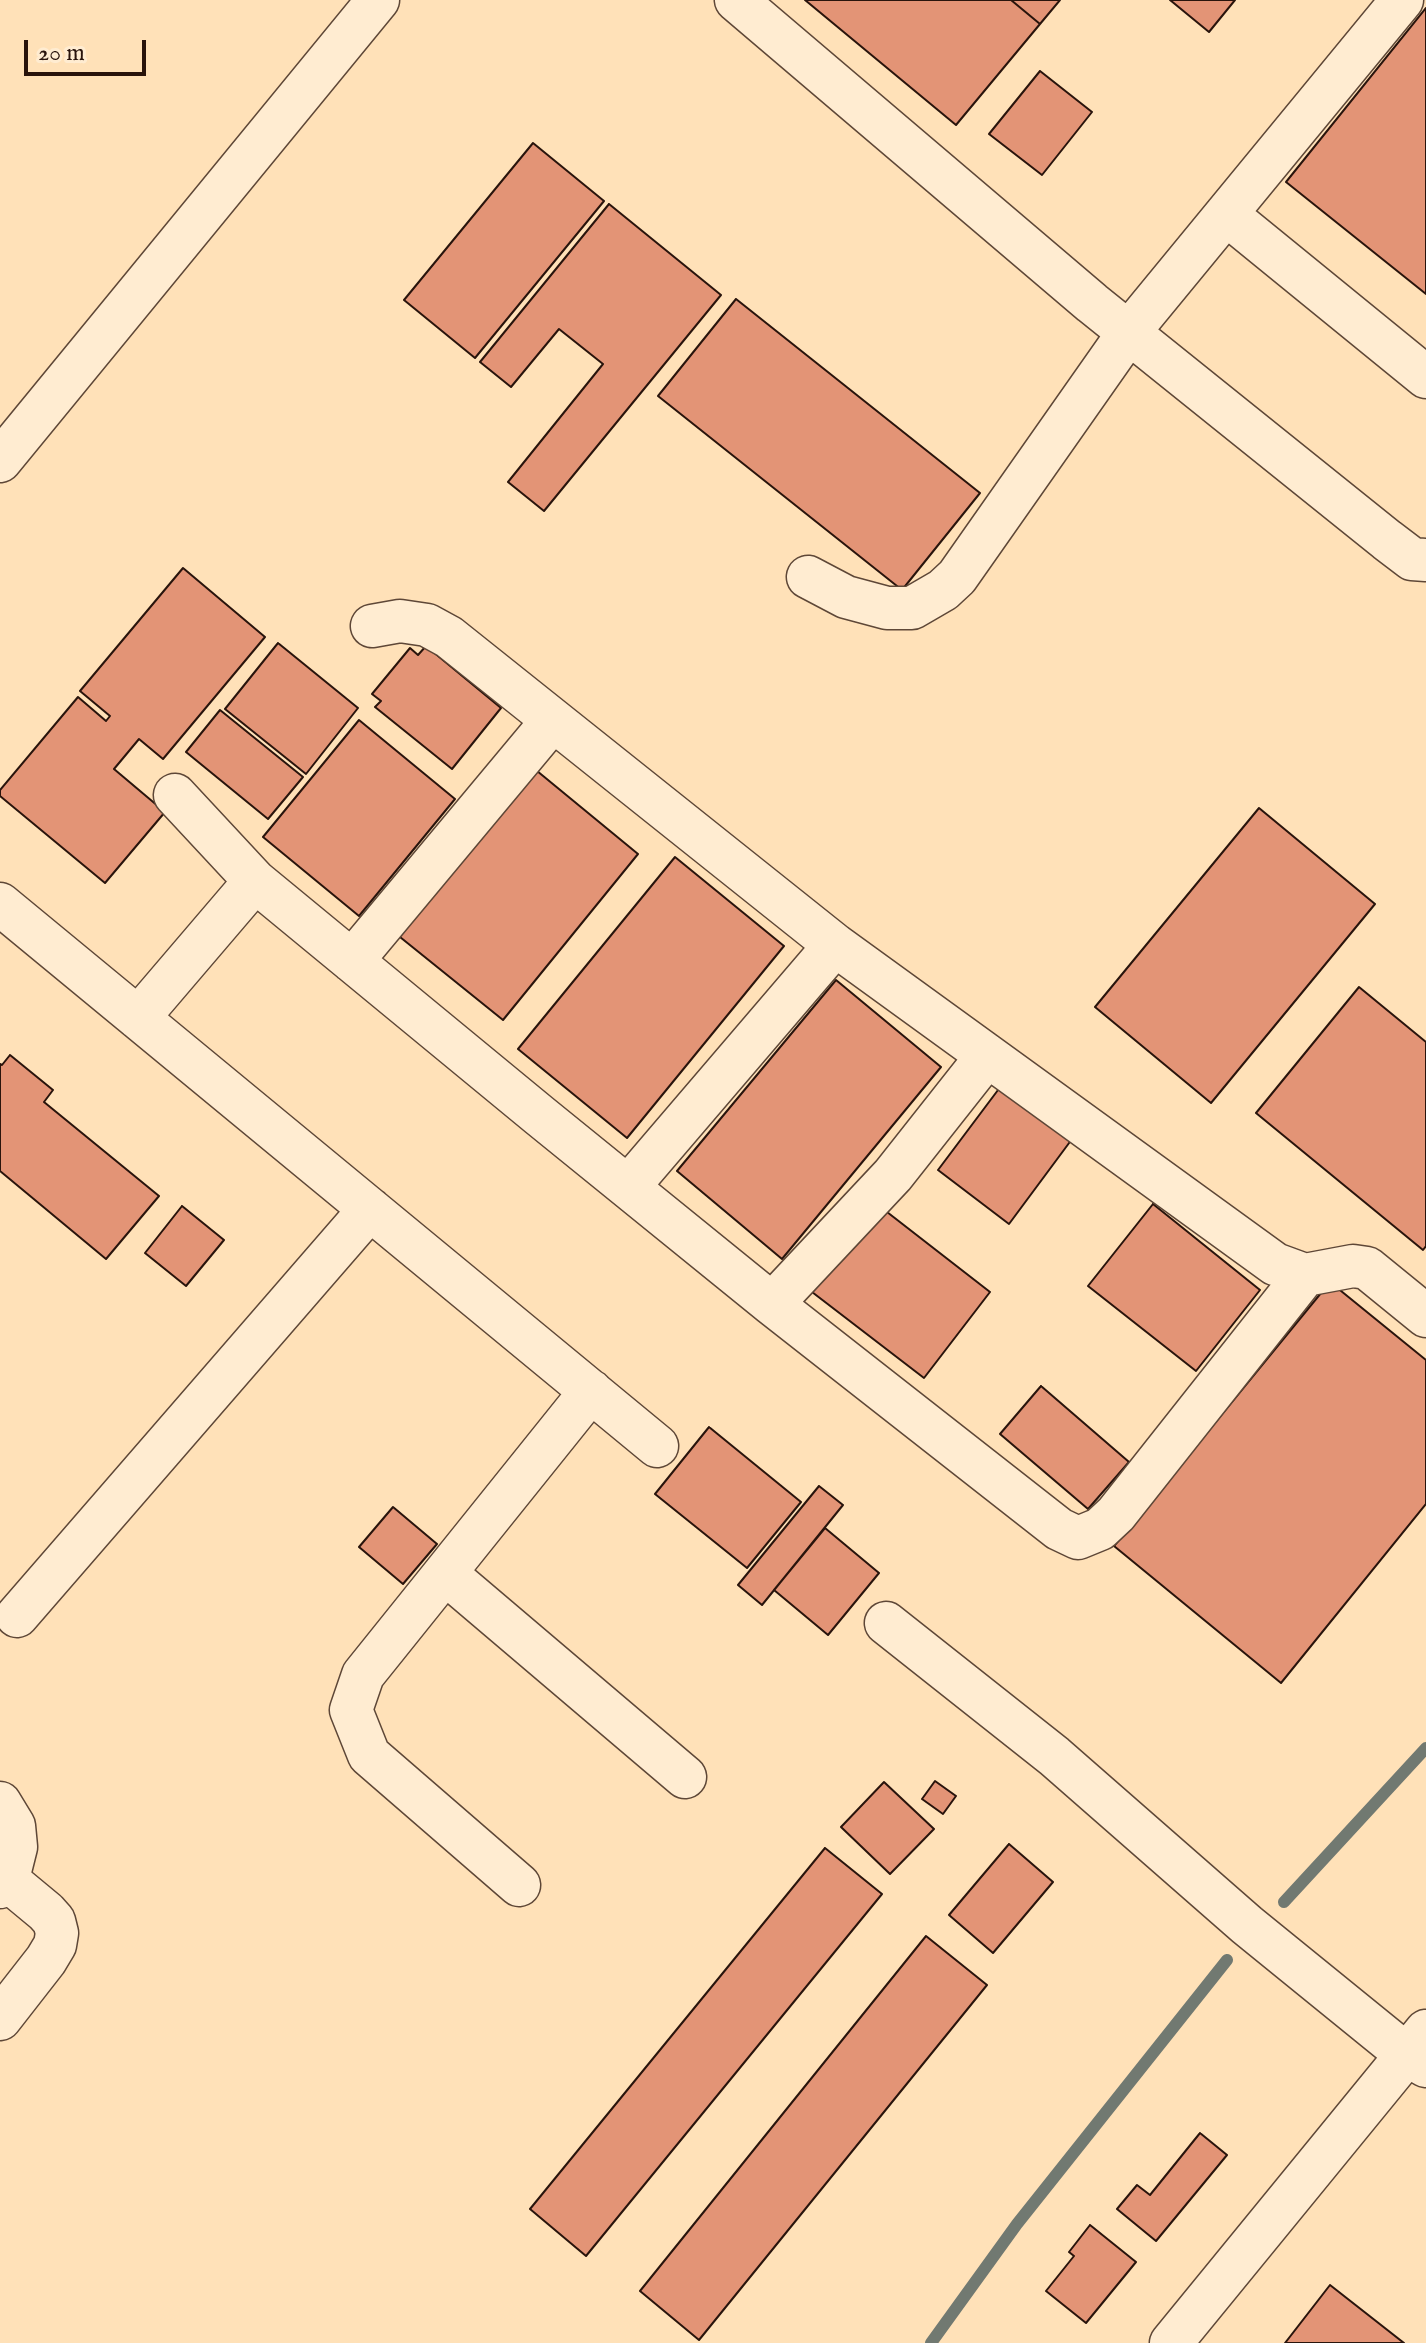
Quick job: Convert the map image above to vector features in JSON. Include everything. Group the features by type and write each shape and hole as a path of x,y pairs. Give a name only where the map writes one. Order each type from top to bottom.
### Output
{"lane":[{"path":"0,461 378,0"},
{"path":"736,0 1092,303 1387,540 1412,559 1426,560"},
{"path":"808,577 846,597 887,608 912,608 943,590 957,577 1129,332 1402,0"},
{"path":"1226,214 1426,377"},
{"path":"372,626 400,621 427,625 449,637 835,945 1275,1264 1305,1275 1353,1266 1367,1268 1426,1316"},
{"path":"352,961 553,720"},
{"path":"175,795 255,881 352,961 772,1304 1059,1529 1078,1538 1100,1529 1116,1514 1305,1275"},
{"path":"138,1018 255,881"},
{"path":"0,904 657,1446"},
{"path":"628,1187 835,945"},
{"path":"772,1304 893,1175 987,1056"},
{"path":"17,1616 370,1209"},
{"path":"519,1885 369,1755 351,1710 363,1675 591,1391"},
{"path":"445,1573 685,1777"},
{"path":"886,1623 1054,1756 1247,1925 1420,2051 1171,2343"},
{"path":"0,1803 14,1826 16,1847 2,1882 46,1912 54,1921 57,1933 55,1945 46,1960 0,2019"}],"building":[{"path":"805,0 1011,0 1040,24 956,125"},
{"path":"1011,0 1060,0 1040,24"},
{"path":"1170,0 1235,0 1209,32"},
{"path":"1426,8 1426,294 1286,182"},
{"path":"1040,71 1092,112 1042,175 989,134"},
{"path":"533,143 604,201 475,358 404,300"},
{"path":"609,204 721,295 544,511 508,482 603,364 559,329 511,387 480,362"},
{"path":"736,299 980,493 902,590 658,396"},
{"path":"183,568 265,637 163,759 139,739 114,769 165,812 105,883 0,796 0,790 78,697 106,721 110,716 80,691"},
{"path":"278,643 358,708 306,774 225,709"},
{"path":"426,646 501,708 452,769 375,707 381,701 372,694 410,648 418,655"},
{"path":"220,710 303,777 268,819 186,752"},
{"path":"359,720 455,799 359,916 263,837"},
{"path":"531,766 638,854 503,1020 395,933"},
{"path":"1259,808 1375,904 1211,1103 1095,1007"},
{"path":"675,857 784,946 627,1138 518,1049"},
{"path":"836,980 941,1067 782,1259 677,1171"},
{"path":"1359,987 1426,1042 1426,1246 1423,1250 1256,1113"},
{"path":"10,1055 53,1090 44,1102 159,1196 106,1259 0,1171 0,1064"},
{"path":"1004,1082 1075,1135 1009,1224 938,1170"},
{"path":"1153,1204 1260,1290 1196,1371 1088,1286"},
{"path":"878,1205 990,1292 924,1378 812,1292"},
{"path":"182,1206 224,1240 186,1286 145,1253"},
{"path":"1330,1282 1426,1360 1426,1504 1281,1683 1114,1546"},
{"path":"1041,1386 1129,1462 1088,1509 1000,1434"},
{"path":"709,1427 801,1502 747,1568 655,1494"},
{"path":"819,1486 843,1505 762,1605 738,1585"},
{"path":"393,1507 437,1544 403,1584 359,1547"},
{"path":"825,1528 879,1573 828,1635 774,1590"},
{"path":"935,1781 956,1796 943,1814 922,1799"},
{"path":"884,1782 934,1829 890,1874 841,1827"},
{"path":"1009,1844 1053,1882 993,1953 949,1915"},
{"path":"825,1848 882,1894 586,2256 530,2209"},
{"path":"926,1936 987,1985 699,2340 640,2291"},
{"path":"1200,2133 1227,2155 1156,2241 1117,2209 1137,2185 1150,2195"},
{"path":"1090,2225 1136,2262 1086,2323 1046,2291 1074,2256 1069,2252"},
{"path":"1330,2285 1404,2343 1285,2343"}],"waterway":[{"path":"1284,1902 1426,1748"},
{"path":"931,2343 1017,2224 1227,1960"}]}
